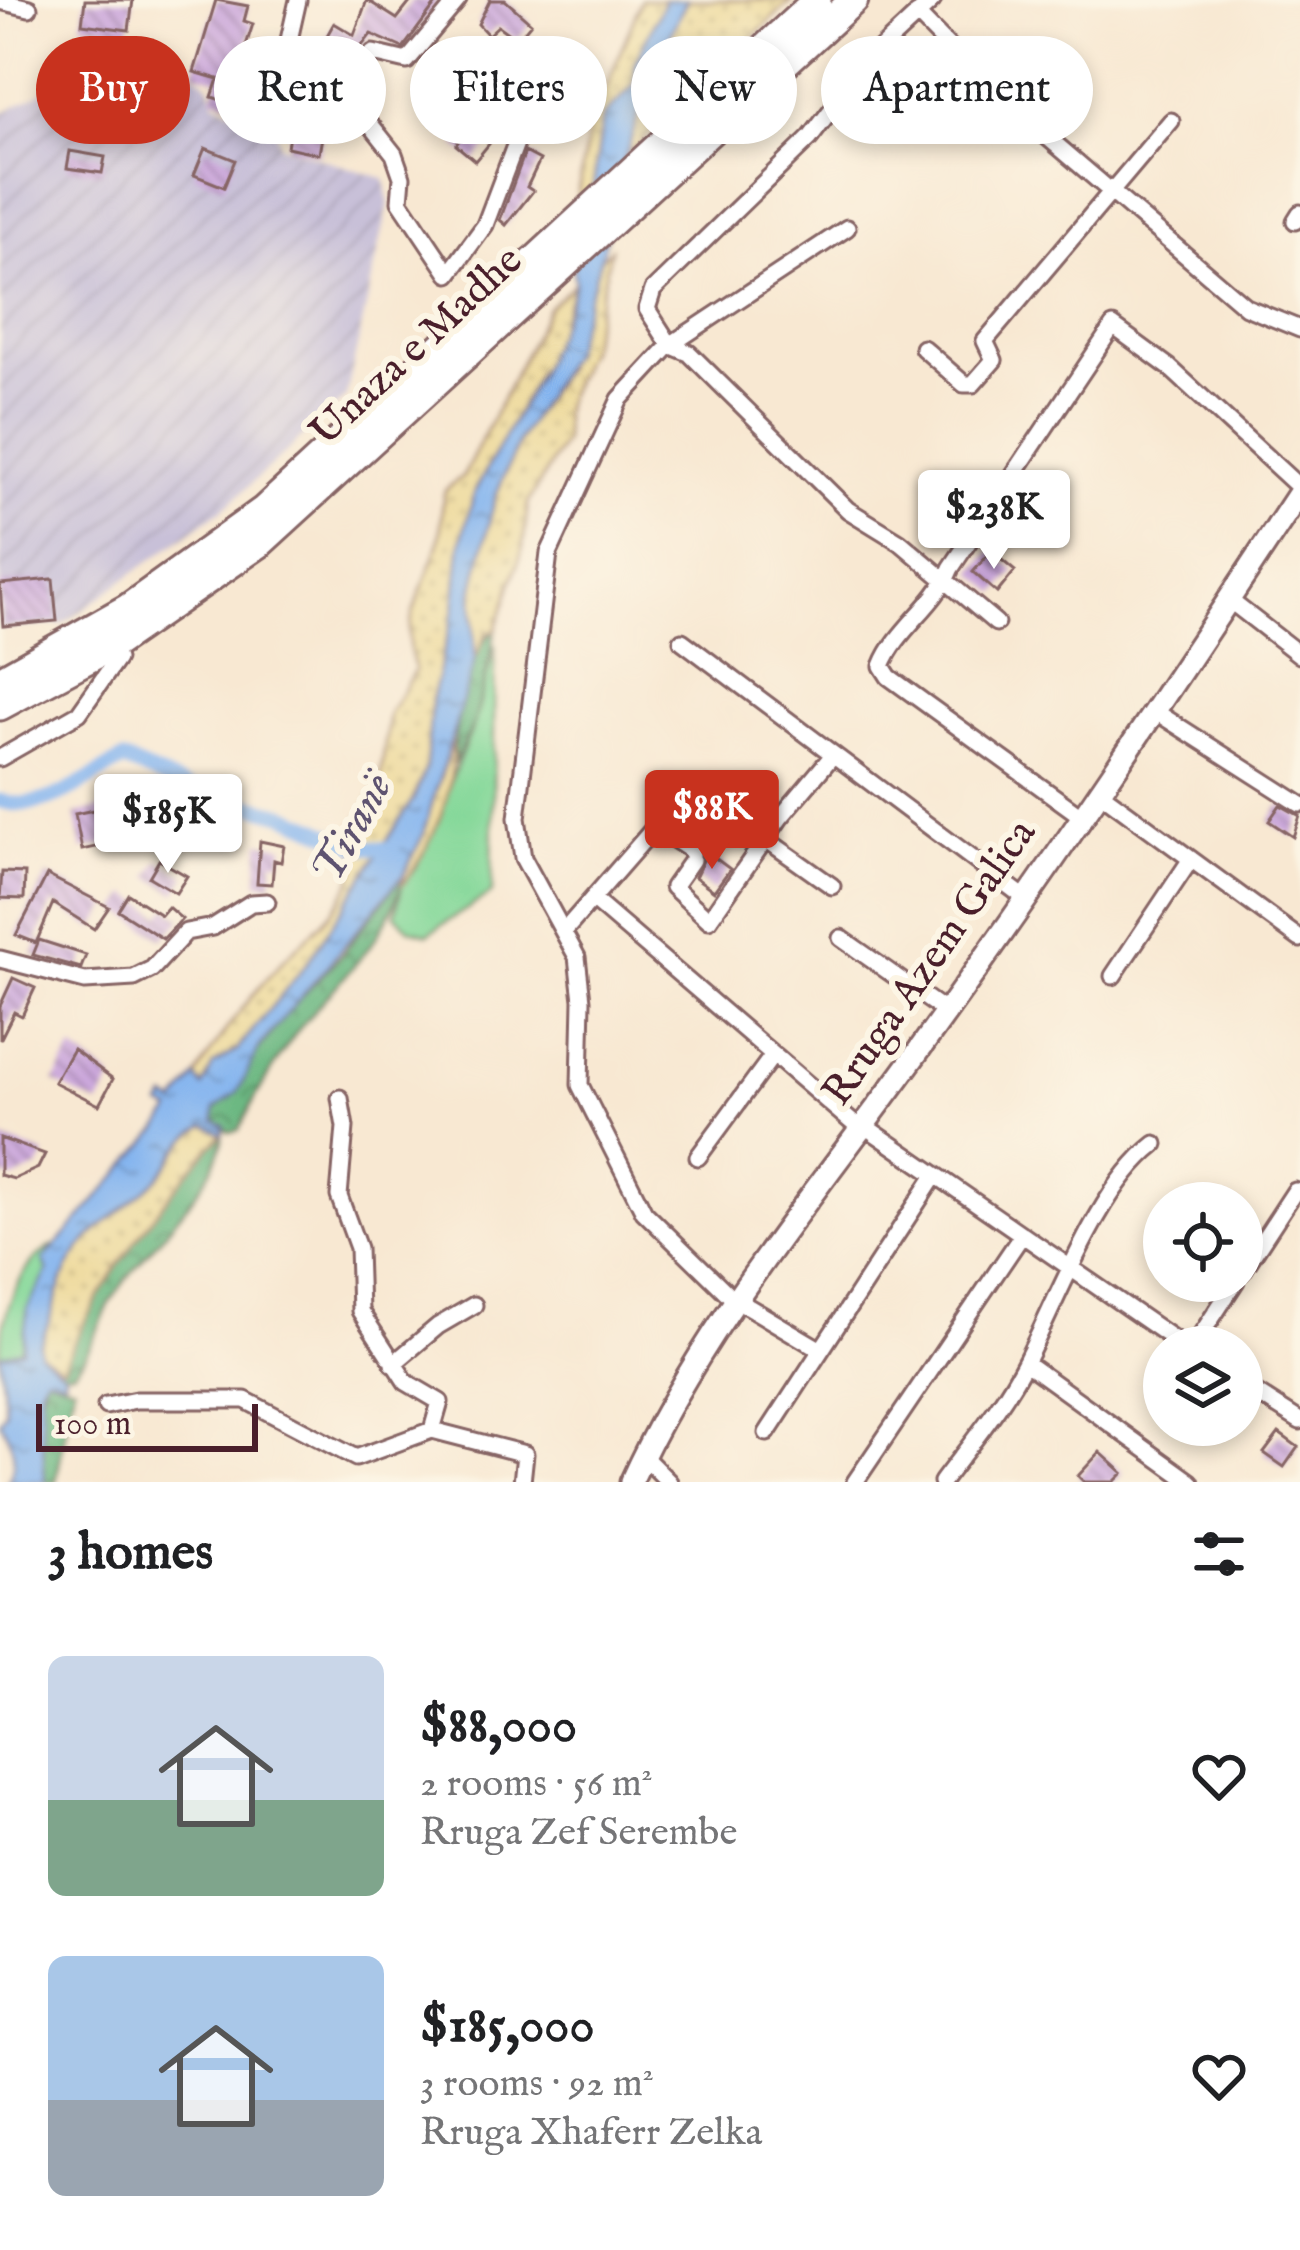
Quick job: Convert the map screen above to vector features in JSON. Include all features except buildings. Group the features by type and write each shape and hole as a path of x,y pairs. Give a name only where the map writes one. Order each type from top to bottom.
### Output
{"highway":[{"name":"Unaza e Madhe","path":"0,706 112,646 363,455 687,120 817,0"},
{"name":"Unaza e Madhe","path":"549,266 676,164 854,0"},
{"path":"0,666 180,561 218,561"},
{"name":"Unaza e Madhe","path":"0,680 218,561"},
{"path":"0,719 168,624 218,561"}],"main road":[{"name":"Rruga Azem Galica","path":"631,1482 739,1302 946,1012 1299,496"}],"street":[{"path":"290,36 298,0"},
{"path":"386,56 407,61 458,0"},
{"path":"933,0 870,59 810,138 653,290 647,309 670,345 689,353 848,510 873,523 996,623"},
{"path":"0,1 29,8"},
{"path":"917,14 955,56 1246,307 1300,329"},
{"path":"922,348 964,384 973,384 994,360 985,341 1171,121"},
{"path":"386,144 402,177 400,201 449,274 485,226 516,144"},
{"path":"820,1350 739,1302 644,1212 580,1085 579,973 566,929 533,879 518,839 518,798 549,553 620,399 670,345 847,228"},
{"path":"1081,816 884,672 883,660 927,610 1113,326 1169,368 1299,496"},
{"path":"1228,599 1300,656"},
{"path":"682,641 1025,898"},
{"path":"0,758 80,713 117,659"},
{"path":"1153,710 1300,804"},
{"path":"566,929 648,831 659,827 692,851 673,887 709,920 833,755"},
{"path":"1098,791 1300,939"},
{"path":"767,840 832,886"},
{"path":"1113,976 1191,859"},
{"path":"592,899 863,1127 1158,1326"},
{"path":"0,959 85,981 134,978 152,969 186,932 213,927 251,903 267,902"},
{"path":"841,938 946,1012"},
{"path":"698,1157 773,1055"},
{"path":"340,1098 345,1127 338,1196 358,1248 360,1311 406,1382 440,1402 432,1430"},
{"path":"942,1482 1026,1363 1070,1267 1134,1165 1155,1144"},
{"path":"767,1433 934,1177"},
{"path":"1263,1239 1294,1191"},
{"path":"855,1482 1022,1235"},
{"path":"393,1364 438,1326 474,1305"},
{"path":"1026,1363 1191,1482"},
{"path":"1263,1397 1300,1420"},
{"path":"106,1406 136,1400 245,1400 356,1458 432,1430 525,1454 522,1482"},
{"path":"643,1456 668,1482"}],"shaded area":[{"path":"190,73 196,74 209,85 214,99 214,144 280,144 385,179 389,203 346,397 229,504 63,624 0,629 0,114 36,96 36,144 190,144"}],"green space":[{"path":"496,630 475,721 455,762 464,690 478,652"},
{"path":"495,644 492,893 428,934 410,929 395,915 402,886 416,867 475,721"},
{"path":"404,874 380,932 292,1039 239,1130 230,1132 214,1121 215,1109 287,1012 343,953"},
{"path":"222,1134 210,1172 196,1194 114,1297 80,1363 73,1371 60,1372 90,1308 129,1246"},
{"path":"56,1245 44,1260 48,1271 21,1351 0,1355 14,1292 32,1264"},
{"path":"45,1376 74,1385 56,1482 45,1482 39,1410"}],"sand":[{"path":"641,0 665,0 648,36 631,36 631,88 607,113 607,85"},
{"path":"687,0 792,0 754,36 669,36"},
{"path":"586,144 599,144 593,187 576,202"},
{"path":"611,249 589,347 563,405 564,441 528,503 523,548 496,630 486,634 475,660 473,592 495,497 525,429 563,370 601,259"},
{"path":"575,283 550,351 475,491 461,542 454,610 432,698 426,768 406,816 308,962 237,1050 213,1065 203,1088 196,1077 225,1032 269,976 334,908 350,883 357,864 352,831 380,782 389,714 415,670 410,654 411,623 439,541 445,490 464,475 548,308"},
{"path":"451,740 447,797 423,854 402,886 441,777"},
{"path":"206,1126 222,1134 133,1244 62,1367 39,1353 57,1285 85,1238 149,1186 183,1144"}],"water":[{"path":"665,0 687,0 669,36 648,36"},
{"path":"631,88 631,139 604,248 571,352 519,440 495,497 473,592 475,660 422,837 404,874 260,1046 238,1092 215,1109 215,1121 225,1126 222,1134 206,1126 189,1137 156,1180 78,1252 39,1344 40,1353 65,1373 64,1380 45,1376 40,1388 45,1482 7,1482 14,1458 0,1422 6,1411 0,1355 22,1349 28,1307 48,1271 43,1260 160,1128 172,1111 162,1106 166,1098 176,1103 196,1077 203,1087 213,1065 237,1050 308,962 414,798 426,768 432,698 454,610 461,542 475,491 538,375 568,306 575,283 570,246 593,187 599,144 607,144 607,113"}],"waterway":[{"name":"Tiranë","path":"0,801 17,804 48,799 123,760 192,790 283,814 358,846 393,850"}]}
